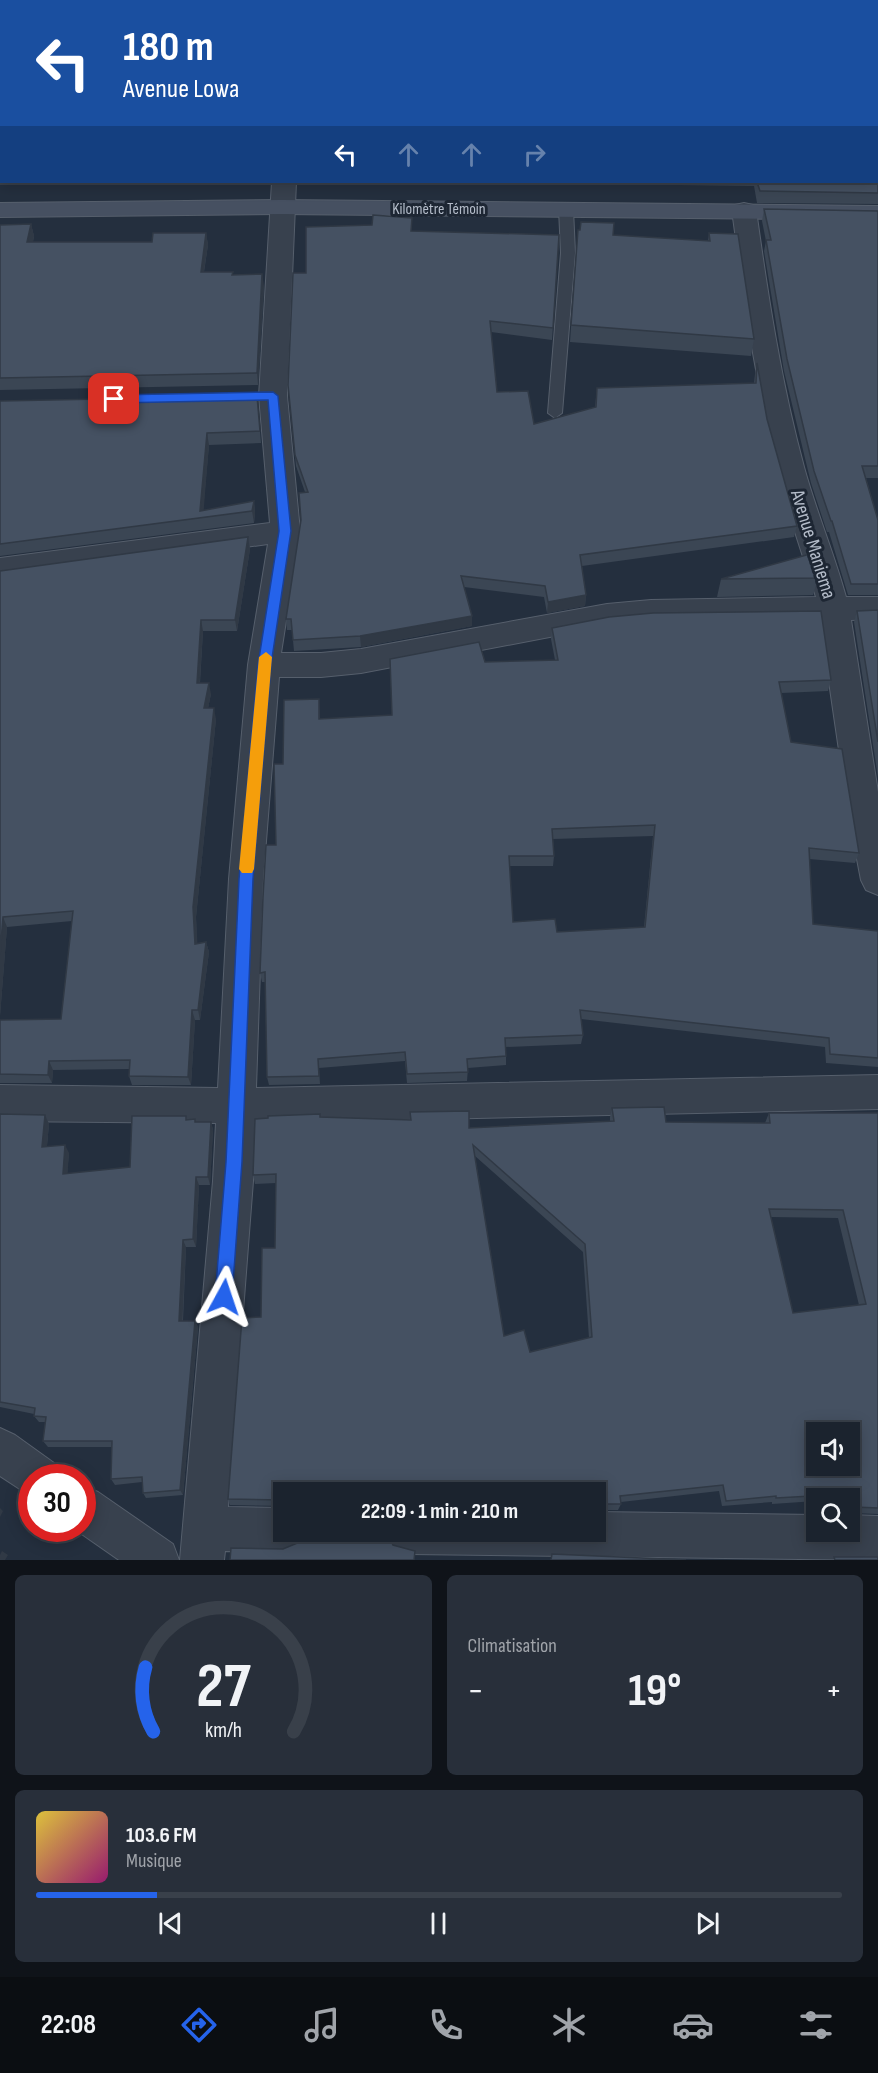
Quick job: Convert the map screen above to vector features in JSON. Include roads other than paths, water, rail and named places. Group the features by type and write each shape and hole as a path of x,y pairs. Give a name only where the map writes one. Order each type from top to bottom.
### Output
{"main road":[{"name":"Kilomètre Témoin","path":"0,210 283,194 566,209 878,213"}],"street":[{"path":"273,1532 203,1544 233,1181 246,879 264,665 285,531 261,396 283,194"},
{"name":"Avenue Maniema","path":"744,210 752,273 773,387 799,501 834,607 865,824 878,880"},
{"path":"0,570 285,531"},
{"path":"264,665 321,665 394,656 607,615 651,611 878,608"},
{"path":"0,1103 237,1106 878,1092"},
{"path":"0,1450 20,1464"},
{"path":"96,1518 157,1560"},
{"path":"606,1535 878,1538"}],"lane":[{"path":"555,413 568,253 566,209"}]}
